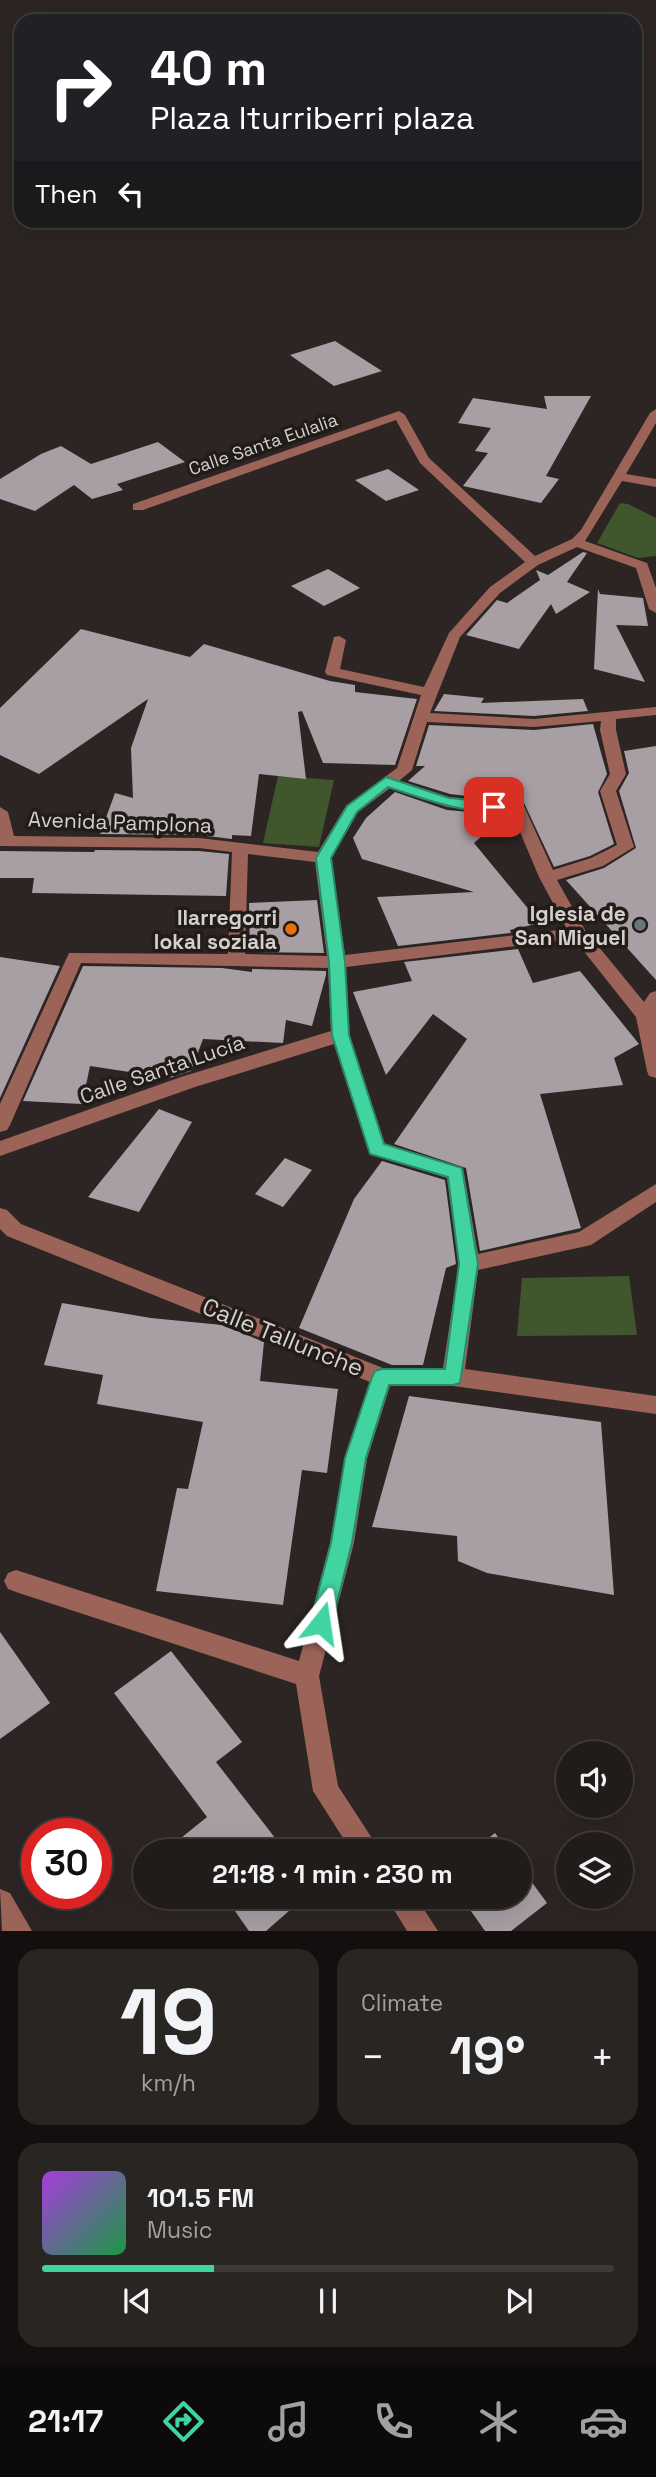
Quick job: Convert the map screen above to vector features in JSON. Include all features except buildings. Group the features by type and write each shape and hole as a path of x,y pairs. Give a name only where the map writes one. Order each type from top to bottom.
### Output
{"street":[{"path":"453,1377 469,1264 456,1173 377,1149 340,1035 337,962 323,858 352,809 404,770 429,692 454,636 495,590 533,562 577,542 620,477 656,413"},
{"name":"Calle Santa Eulalia","path":"138,507 399,415 424,460 533,562"},
{"path":"620,477 656,483"},
{"path":"577,542 642,566 656,609"},
{"path":"338,640 332,671 429,692"},
{"path":"420,718 524,723 609,718 656,711"},
{"path":"547,877 597,862 626,847 608,791 618,774 608,730 609,718"},
{"path":"386,782 447,802 517,809 547,877 578,933 645,1015 656,1071"},
{"path":"0,812 3,840"},
{"name":"Avenida Pamplona","path":"3,840 199,843 323,858"},
{"path":"236,960 240,849"},
{"path":"0,1125 75,957 337,962 578,933"},
{"path":"645,1015 656,996"},
{"name":"Calle Santa Lucía","path":"0,1149 188,1082 340,1035"},
{"path":"469,1264 584,1239 656,1192"},
{"name":"Calle Tallunche","path":"5,1229 382,1377 356,1458 342,1543 307,1676 326,1791 359,1839"},
{"path":"382,1377 453,1377 656,1405"},
{"path":"16,1581 307,1676"},
{"path":"0,1903 18,1931"},
{"path":"408,1909 424,1931"}],"green space":[{"path":"620,503 628,504 656,518 656,556 638,558 597,543"},
{"path":"278,776 334,780 319,847 263,843"},
{"path":"629,1276 637,1335 517,1336 522,1278"}],"place":[{"name":"Iglesia de San Miguel","path":"640,925"},
{"name":"Ilarregorri lokal soziala","path":"291,929"}],"route":[{"path":"321,1623 342,1543 356,1458 382,1377 453,1377 469,1264 456,1173 377,1149 340,1035 337,962 323,858 352,809 386,782 447,802 494,807"}]}
